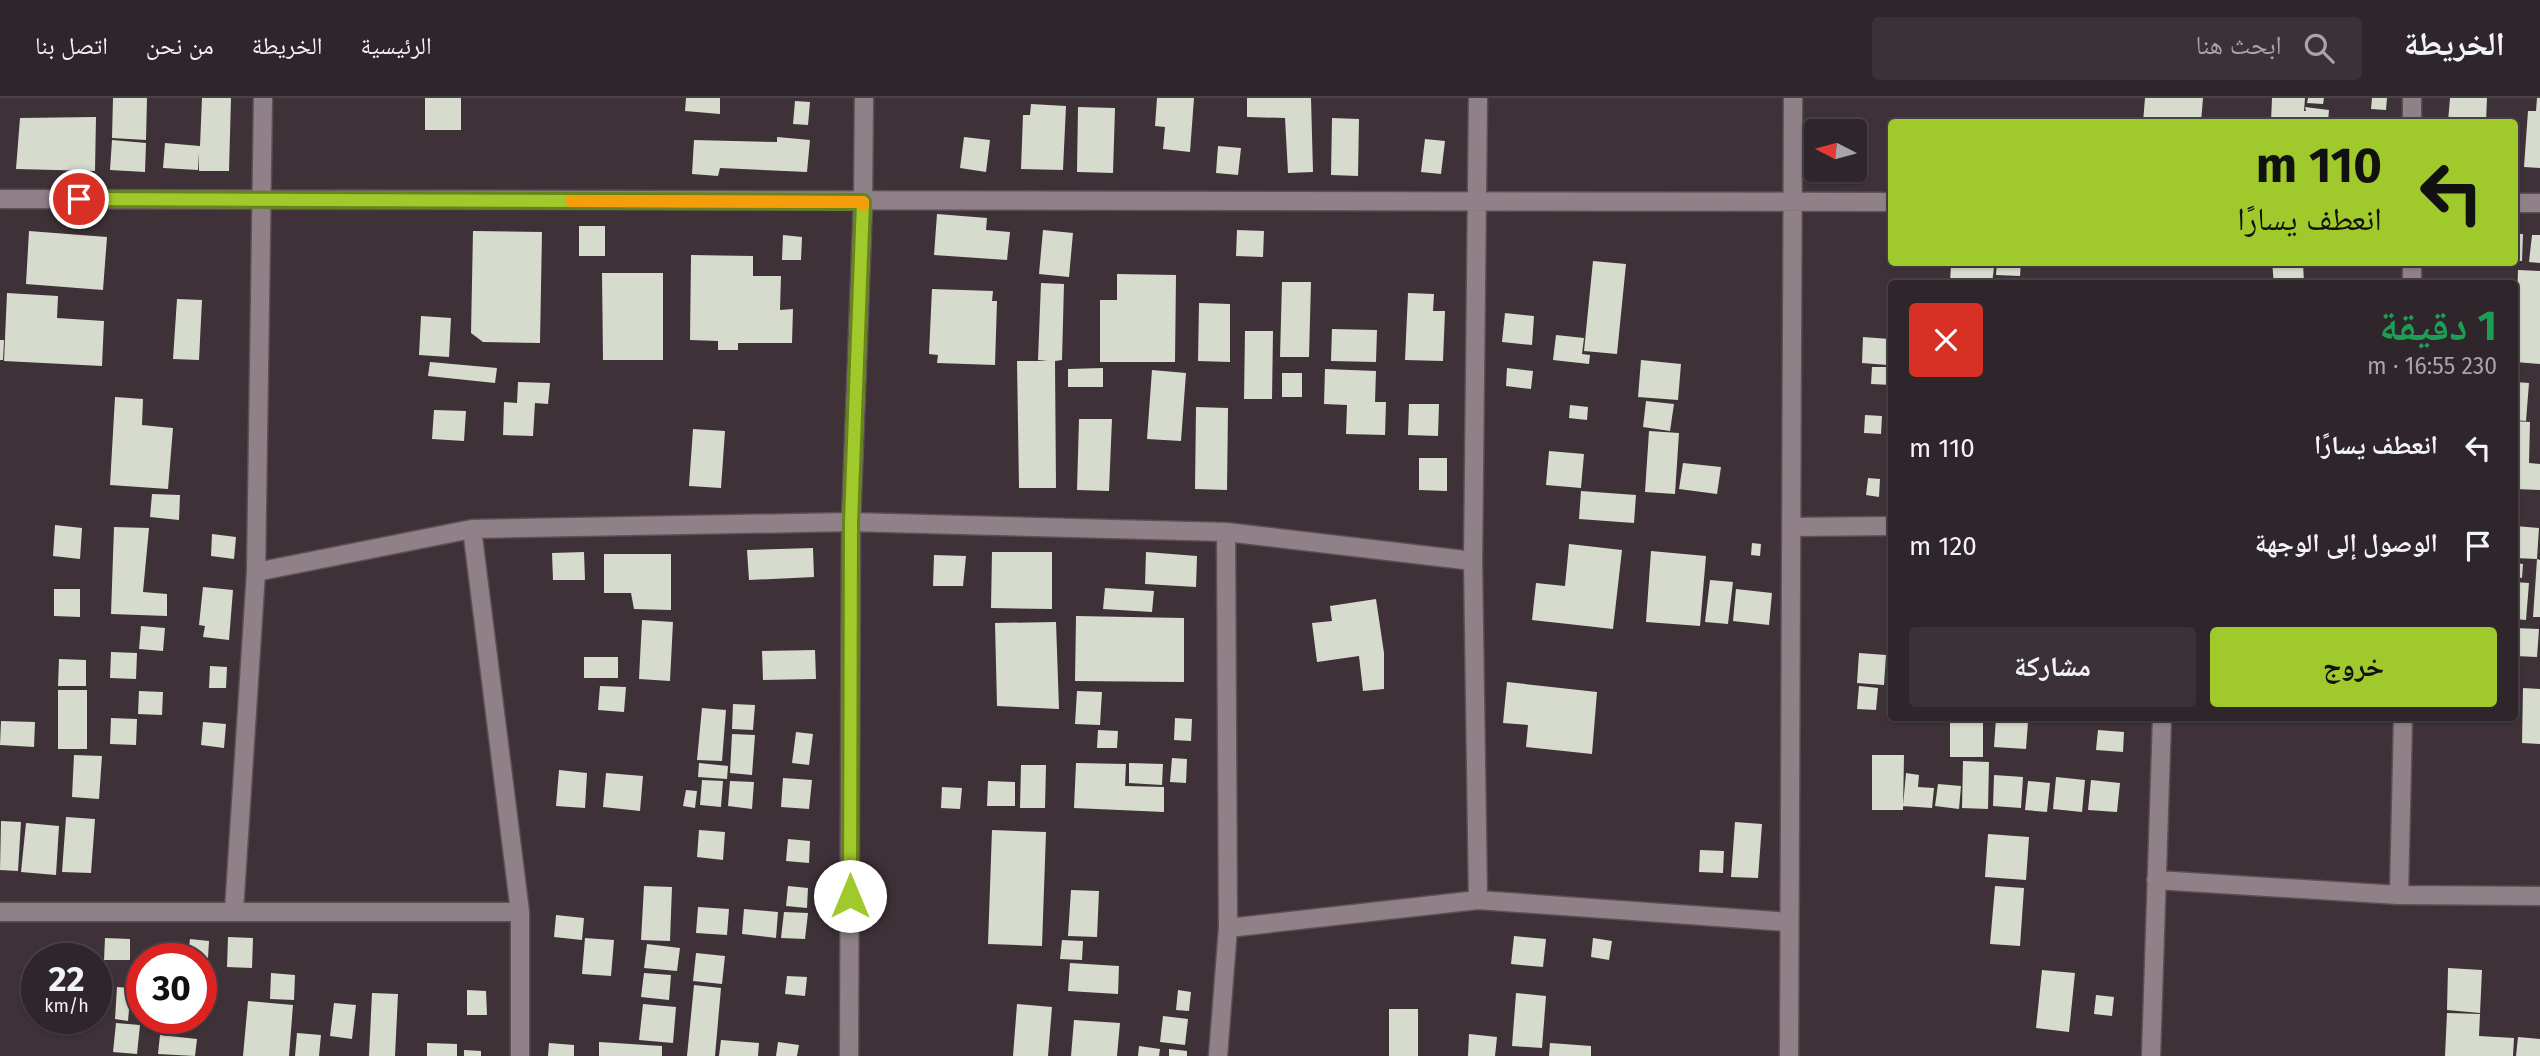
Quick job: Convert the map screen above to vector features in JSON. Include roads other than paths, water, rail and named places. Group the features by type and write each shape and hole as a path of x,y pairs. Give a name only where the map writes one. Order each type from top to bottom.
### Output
{"street":[{"path":"234,911 256,572 263,98"},
{"path":"849,1056 851,522 863,202 864,98"},
{"path":"1478,98 1474,561 1478,900"},
{"path":"1789,1056 1793,98"},
{"path":"2412,98 2412,119"},
{"path":"0,199 1888,202"},
{"path":"2518,203 2540,203"},
{"path":"256,572 472,529 851,522 1226,532 1474,561"},
{"path":"1791,527 1888,526"},
{"path":"472,529 520,912 520,1056"},
{"path":"1218,1056 1228,928 1226,532"},
{"path":"2151,1056 2162,721"},
{"path":"2399,895 2403,721"},
{"path":"2157,880 2399,895 2540,897"},
{"path":"1228,928 1478,900 1789,922"},
{"path":"0,912 520,912"}]}
